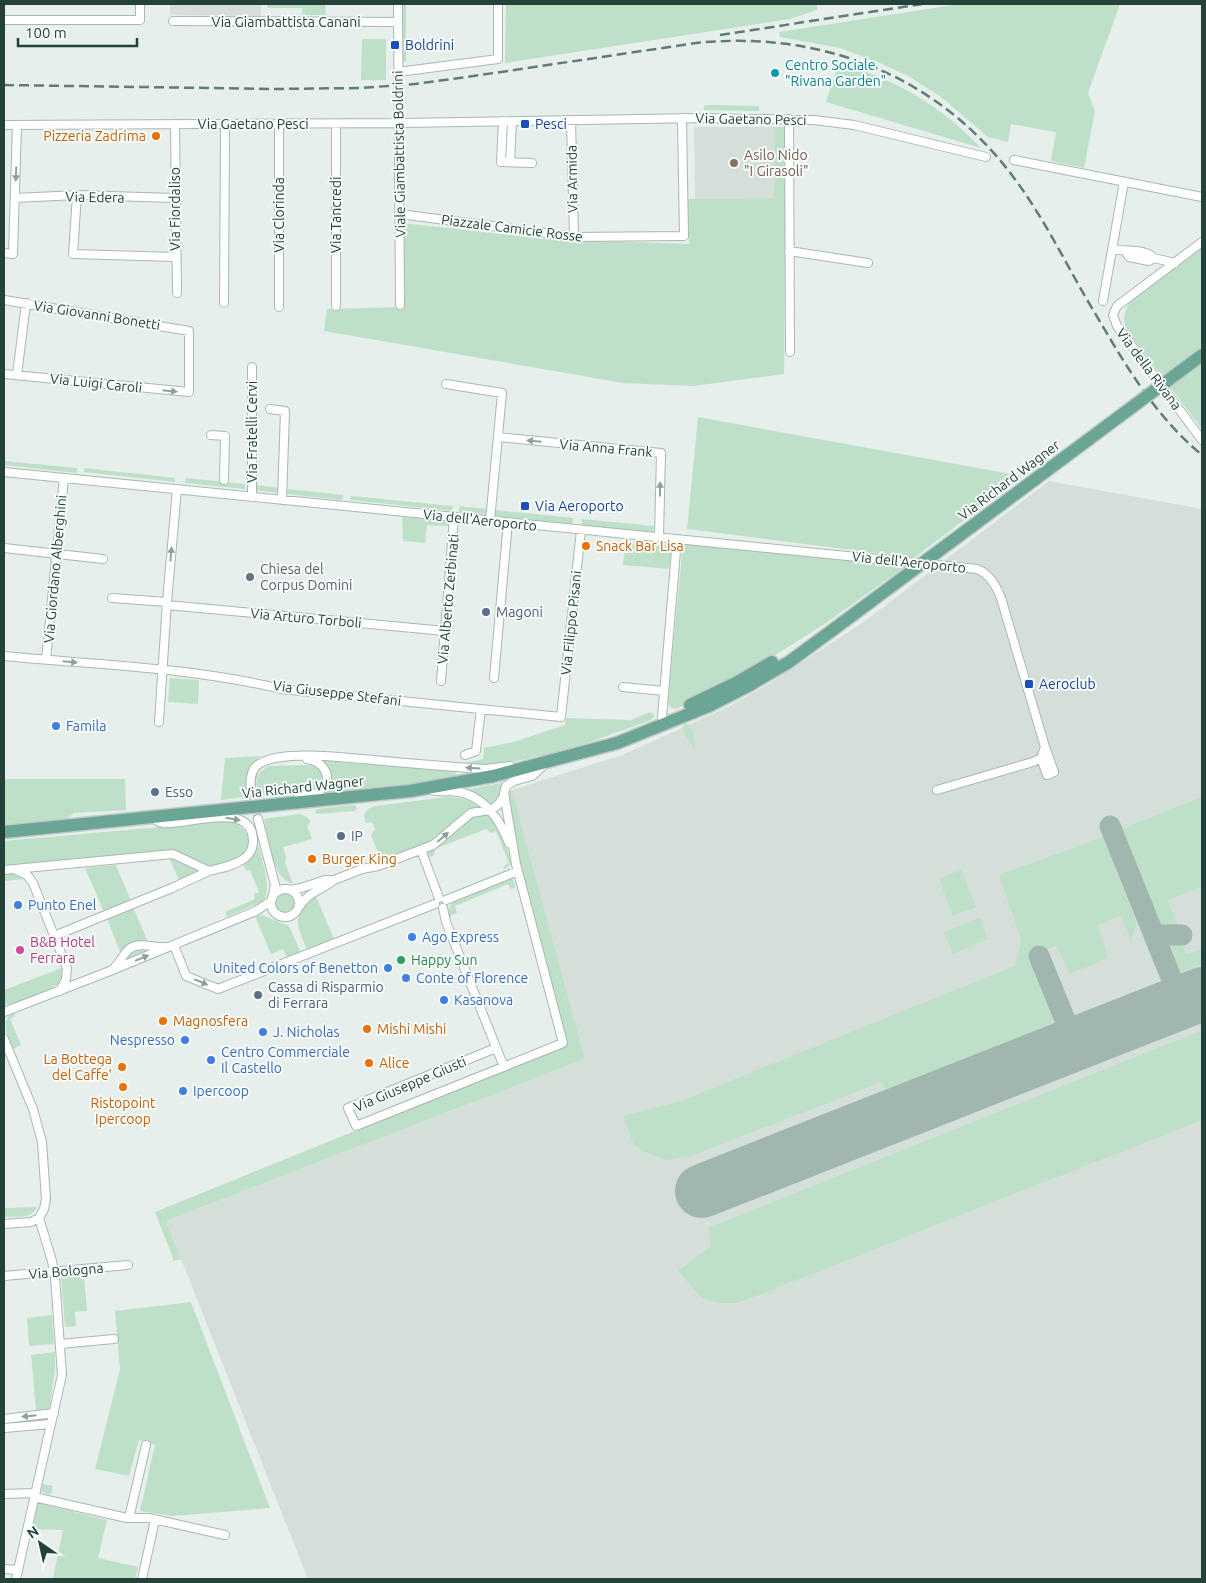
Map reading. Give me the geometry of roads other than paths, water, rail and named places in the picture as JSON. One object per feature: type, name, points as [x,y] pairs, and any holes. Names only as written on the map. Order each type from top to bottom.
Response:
[{"type":"main road","name":"Via Richard Wagner","points":[[4,832],[425,788],[494,776],[633,737],[732,695],[789,662],[1202,355]]},
{"type":"main road","name":"Via Richard Wagner","points":[[601,746],[721,690],[834,629]]},
{"type":"street","points":[[4,20],[140,20],[140,4]]},
{"type":"street","name":"Viale Giambattista Boldrini","points":[[398,4],[400,305]]},
{"type":"street","points":[[398,72],[498,59],[498,5]]},
{"type":"street","name":"Via Giambattista Canani","points":[[174,21],[398,22]]},
{"type":"street","name":"Via Gaetano Pesci","points":[[4,125],[336,124],[682,118],[820,120],[854,125],[986,157]]},
{"type":"street","name":"Piazzale Camicie Rosse","points":[[400,214],[574,237],[684,236],[682,118]]},
{"type":"street","points":[[789,119],[790,352]]},
{"type":"street","name":"Via Armida","points":[[571,120],[574,237]]},
{"type":"street","points":[[503,121],[501,162],[532,163]]},
{"type":"street","points":[[510,162],[512,121]]},
{"type":"street","name":"Via Fiordaliso","points":[[175,124],[175,257],[177,293]]},
{"type":"street","points":[[224,303],[225,124]]},
{"type":"street","name":"Via Clorinda","points":[[279,124],[279,307]]},
{"type":"street","name":"Via Tancredi","points":[[336,124],[336,306]]},
{"type":"street","points":[[4,253],[13,254],[17,125]]},
{"type":"street","points":[[1014,160],[1202,197]]},
{"type":"street","points":[[1103,301],[1124,182]]},
{"type":"street","points":[[77,196],[73,254],[175,257]]},
{"type":"street","name":"Via Edera","points":[[15,198],[77,196],[175,198]]},
{"type":"street","name":"Via della Rivana","points":[[1202,242],[1117,306],[1113,318],[1202,440]]},
{"type":"street","points":[[789,250],[868,263]]},
{"type":"street","points":[[1112,250],[1126,252],[1131,250],[1150,254],[1154,258],[1175,263]]},
{"type":"street","name":"Via Giovanni Bonetti","points":[[4,300],[189,331],[189,392]]},
{"type":"street","points":[[17,375],[26,304]]},
{"type":"street","name":"Via Fratelli Cervi","points":[[252,367],[252,497]]},
{"type":"street","name":"Via Luigi Caroli","points":[[4,374],[189,392]]},
{"type":"street","points":[[446,384],[502,393],[490,521]]},
{"type":"street","points":[[270,409],[285,411],[282,500]]},
{"type":"street","points":[[211,435],[225,436],[224,480]]},
{"type":"street","name":"Via Anna Frank","points":[[498,437],[661,453],[659,538]]},
{"type":"street","name":"Via dell'Aeroporto","points":[[4,472],[962,567],[983,572],[993,582],[1001,598],[1045,748],[1054,772],[1047,775],[1041,758]]},
{"type":"street","name":"Via Giordano Alberghini","points":[[46,660],[64,478]]},
{"type":"street","points":[[160,722],[167,604],[177,489]]},
{"type":"street","name":"Via Alberto Zerbinati","points":[[441,681],[454,517]]},
{"type":"street","points":[[494,678],[508,522]]},
{"type":"street","name":"Via Filippo Pisani","points":[[561,717],[581,530]]},
{"type":"street","points":[[662,717],[677,539]]},
{"type":"street","points":[[4,548],[103,559]]},
{"type":"street","name":"Via Arturo Torboli","points":[[112,598],[445,631]]},
{"type":"street","name":"Via Giuseppe Stefani","points":[[4,656],[164,670],[242,680],[281,689],[561,717]]},
{"type":"street","points":[[623,687],[664,691]]},
{"type":"street","points":[[465,755],[476,751],[481,709]]},
{"type":"street","points":[[936,790],[1033,762],[1041,758],[1045,748]]},
{"type":"street","points":[[251,791],[251,774],[254,768],[277,758],[316,756],[494,769],[533,760],[551,761]]},
{"type":"street","points":[[264,806],[276,799],[317,793],[327,784],[327,776],[321,764],[296,757]]},
{"type":"street","points":[[256,911],[276,914],[281,917],[291,916],[297,912],[299,906],[309,894],[334,880],[434,845],[471,813],[490,810],[501,803],[506,786],[510,783],[532,776],[551,761]]},
{"type":"street","name":"Via Giuseppe Giusti","points":[[425,788],[438,792],[458,792],[479,800],[501,823],[517,868],[563,1043],[356,1126],[348,1108],[496,1048]]},
{"type":"street","name":"Via Giuseppe Giusti","points":[[504,793],[517,868]]},
{"type":"street","points":[[54,936],[209,871],[231,866],[249,853],[252,848],[252,832],[245,823],[231,817],[162,824],[151,817]]},
{"type":"street","points":[[258,819],[275,885],[271,908],[276,914]]},
{"type":"street","points":[[421,850],[441,902],[446,922],[504,1067]]},
{"type":"street","points":[[4,870],[173,854],[209,871]]},
{"type":"street","points":[[174,945],[186,976],[218,989],[441,902],[517,868]]},
{"type":"street","points":[[14,869],[27,875],[33,883],[67,968],[66,979],[60,990]]},
{"type":"street","points":[[271,872],[277,882],[297,895],[299,906]]},
{"type":"street","points":[[4,1012],[256,911],[279,890],[301,888],[325,880],[334,880]]},
{"type":"street","points":[[110,971],[134,946],[141,945],[158,948],[174,945]]},
{"type":"street","points":[[4,1039],[33,1110],[42,1142],[46,1202],[43,1213],[39,1218],[31,1222],[4,1224]]},
{"type":"street","points":[[16,1579],[62,1375],[55,1272],[39,1218]]},
{"type":"street","name":"Via Bologna","points":[[4,1276],[128,1265]]},
{"type":"street","points":[[60,1344],[114,1339]]},
{"type":"street","points":[[4,1419],[54,1413]]},
{"type":"street","points":[[4,1428],[51,1424]]},
{"type":"street","points":[[129,1518],[146,1445]]},
{"type":"street","points":[[4,1494],[35,1495],[129,1518],[144,1518],[225,1535]]},
{"type":"street","points":[[142,1579],[155,1520]]},
{"type":"street","points":[[4,1569],[18,1570]]},
{"type":"tunnel","points":[[251,791],[258,819]]},
{"type":"railway","points":[[720,35],[922,4]]},
{"type":"railway","points":[[4,85],[277,89],[360,88],[415,84],[696,43],[742,41],[788,44],[832,53],[873,67],[913,87],[950,112],[984,142],[1014,178],[1034,207],[1137,382],[1183,438],[1202,455]]},
{"type":"place","name":"Boldrini","points":[[395,45]]},
{"type":"place","name":"Centro Sociale \"Rivana Garden\"","points":[[775,73]]},
{"type":"place","name":"Pesci","points":[[525,124]]},
{"type":"place","name":"Pizzeria Zadrima","points":[[156,136]]},
{"type":"place","name":"Asilo Nido \"I Girasoli\"","points":[[734,163]]},
{"type":"place","name":"Via Aeroporto","points":[[525,506]]},
{"type":"place","name":"Snack Bar Lisa","points":[[586,546]]},
{"type":"place","name":"Chiesa del Corpus Domini","points":[[250,577]]},
{"type":"place","name":"Magoni","points":[[486,612]]},
{"type":"place","name":"Aeroclub","points":[[1029,684]]},
{"type":"place","name":"Famila","points":[[56,726]]},
{"type":"place","name":"Esso","points":[[155,792]]},
{"type":"place","name":"IP","points":[[341,836]]},
{"type":"place","name":"Burger King","points":[[312,859]]},
{"type":"place","name":"Punto Enel","points":[[18,905]]},
{"type":"place","name":"Ago Express","points":[[412,937]]},
{"type":"place","name":"B&B Hotel Ferrara","points":[[20,950]]},
{"type":"place","name":"Happy Sun","points":[[401,960]]},
{"type":"place","name":"United Colors of Benetton","points":[[388,968]]},
{"type":"place","name":"Conte of Florence","points":[[406,978]]},
{"type":"place","name":"Cassa di Risparmio di Ferrara","points":[[258,995]]},
{"type":"place","name":"Kasanova","points":[[444,1000]]},
{"type":"place","name":"Magnosfera","points":[[163,1021]]},
{"type":"place","name":"Mishi Mishi","points":[[367,1029]]},
{"type":"place","name":"J. Nicholas","points":[[263,1032]]},
{"type":"place","name":"Nespresso","points":[[185,1040]]},
{"type":"place","name":"Centro Commerciale Il Castello","points":[[211,1060]]},
{"type":"place","name":"Alice","points":[[369,1063]]},
{"type":"place","name":"La Bottega del Caffe'","points":[[122,1067]]},
{"type":"place","name":"Ristopoint Ipercoop","points":[[123,1087]]},
{"type":"place","name":"Ipercoop","points":[[183,1091]]}]
